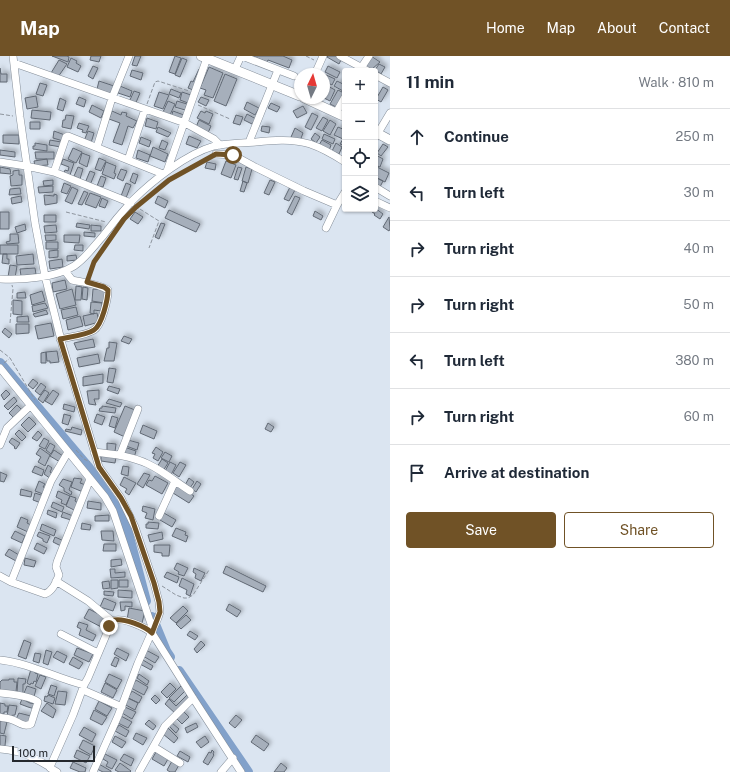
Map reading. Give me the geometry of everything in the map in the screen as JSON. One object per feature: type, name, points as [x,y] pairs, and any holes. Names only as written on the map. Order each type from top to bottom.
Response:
[{"type":"main road","points":[[204,57],[294,93]]},
{"type":"main road","points":[[317,104],[342,116]]},
{"type":"main road","points":[[378,135],[390,140]]},
{"type":"street","points":[[97,147],[112,98],[129,56]]},
{"type":"street","points":[[235,69],[241,56],[294,76]]},
{"type":"street","points":[[340,56],[358,68]]},
{"type":"street","points":[[361,68],[369,56]]},
{"type":"street","points":[[165,173],[185,123],[195,93],[204,57]]},
{"type":"street","points":[[92,772],[122,707],[138,663],[160,612],[159,602],[131,516],[121,498],[99,467],[60,339],[46,279],[26,166],[14,60],[112,98],[185,123],[214,139],[220,145]]},
{"type":"street","points":[[249,142],[278,70]]},
{"type":"street","points":[[378,76],[390,82]]},
{"type":"street","points":[[336,113],[342,102]]},
{"type":"street","points":[[128,160],[145,109]]},
{"type":"street","points":[[378,131],[390,113]]},
{"type":"street","points":[[54,172],[66,136],[165,173]]},
{"type":"street","points":[[0,280],[33,278],[46,279],[66,273],[83,258],[144,189],[165,173],[196,153],[220,145],[290,140],[322,149],[342,160]]},
{"type":"street","points":[[216,154],[233,155],[269,174],[337,205]]},
{"type":"street","points":[[0,162],[54,172],[131,203]]},
{"type":"street","points":[[378,189],[390,196]]},
{"type":"street","points":[[326,228],[342,197]]},
{"type":"street","points":[[378,202],[390,208]]},
{"type":"street","points":[[60,339],[93,330],[98,325],[104,311],[108,290],[104,287],[87,282],[72,280],[66,273]]},
{"type":"street","points":[[0,367],[30,406],[71,450],[113,511],[153,629],[193,698],[241,772]]},
{"type":"street","points":[[0,445],[7,428],[30,406]]},
{"type":"street","points":[[120,455],[138,409]]},
{"type":"street","points":[[11,582],[51,481],[71,450]]},
{"type":"street","points":[[94,452],[120,455],[150,464],[190,491]]},
{"type":"street","points":[[0,576],[11,582],[45,594],[50,591],[59,575],[56,567],[57,562],[90,479]]},
{"type":"street","points":[[159,516],[175,481]]},
{"type":"street","points":[[56,581],[88,601],[112,621]]},
{"type":"street","points":[[112,621],[119,619],[148,629],[153,629]]},
{"type":"street","points":[[50,767],[112,621]]},
{"type":"street","points":[[61,634],[98,653]]},
{"type":"street","points":[[0,660],[29,666],[83,687],[122,707]]},
{"type":"street","points":[[0,693],[26,697],[37,700],[38,702],[31,724],[27,726],[10,719],[0,717]]},
{"type":"street","points":[[139,772],[165,726],[193,698]]},
{"type":"street","points":[[154,747],[180,763]]},
{"type":"street","points":[[0,749],[24,753],[57,772]]},
{"type":"street","points":[[221,772],[233,758]]},
{"type":"path","points":[[306,56],[321,59]]},
{"type":"path","points":[[145,109],[155,82],[158,81],[195,93]]},
{"type":"path","points":[[192,102],[230,119]]},
{"type":"path","points":[[0,114],[20,117]]},
{"type":"path","points":[[149,248],[159,221],[136,207],[169,180],[216,154]]},
{"type":"path","points":[[66,212],[112,224]]},
{"type":"path","points":[[87,282],[94,262],[120,225]]},
{"type":"path","points":[[10,323],[13,289],[11,283]]},
{"type":"path","points":[[0,350],[10,358],[38,406]]},
{"type":"path","points":[[0,367],[10,358]]},
{"type":"path","points":[[71,450],[99,467]]},
{"type":"path","points":[[154,583],[166,587],[180,596],[188,598],[193,596],[209,570]]},
{"type":"building","points":[[52,56],[67,56],[69,57],[68,62]]},
{"type":"building","points":[[91,56],[101,56],[99,62],[90,60]]},
{"type":"building","points":[[135,56],[141,56],[137,66],[132,65]]},
{"type":"building","points":[[175,56],[181,58],[175,74],[169,72]]},
{"type":"building","points":[[252,56],[283,56],[292,60],[289,68]]},
{"type":"building","points":[[338,56],[342,58],[339,64],[327,57]]},
{"type":"building","points":[[371,56],[380,62],[373,68],[366,67]]},
{"type":"building","points":[[71,58],[77,61],[76,63],[81,66],[78,72],[67,67]]},
{"type":"building","points":[[182,58],[187,60],[180,77],[175,75]]},
{"type":"building","points":[[59,60],[67,64],[58,77],[51,73]]},
{"type":"building","points":[[379,64],[385,67],[381,74],[378,72],[378,68],[376,68]]},
{"type":"building","points":[[93,66],[98,68],[93,79],[88,76]]},
{"type":"building","points":[[328,66],[340,72],[337,78],[330,74],[330,68],[327,68]]},
{"type":"building","points":[[209,67],[223,73],[213,98],[204,95],[206,90],[200,88]]},
{"type":"building","points":[[0,68],[1,74],[7,74],[7,82],[0,82]]},
{"type":"building","points":[[199,69],[201,70],[193,90],[188,88],[191,81],[193,82]]},
{"type":"building","points":[[132,70],[143,73],[141,80],[130,76]]},
{"type":"building","points":[[225,74],[237,79],[226,106],[214,101]]},
{"type":"building","points":[[330,77],[335,79],[332,85],[330,84]]},
{"type":"building","points":[[99,81],[114,86],[112,94],[97,89]]},
{"type":"building","points":[[337,81],[342,84],[342,90],[334,86]]},
{"type":"building","points":[[40,83],[47,85],[43,96],[36,94]]},
{"type":"building","points":[[120,86],[132,91],[130,97],[118,93]]},
{"type":"building","points":[[330,87],[335,90],[330,101]]},
{"type":"building","points":[[383,87],[388,90],[381,102],[378,100],[378,96]]},
{"type":"building","points":[[171,89],[181,93],[179,98],[169,94]]},
{"type":"building","points":[[338,90],[342,92],[342,96],[336,107],[330,104]]},
{"type":"building","points":[[134,91],[140,93],[135,105],[129,102]]},
{"type":"building","points":[[159,92],[169,95],[163,109],[154,106]]},
{"type":"building","points":[[182,92],[191,95],[188,103],[180,100]]},
{"type":"building","points":[[36,96],[38,107],[27,109],[25,98]]},
{"type":"building","points":[[79,97],[86,100],[84,107],[76,104]]},
{"type":"building","points":[[201,97],[209,100],[206,106],[198,102]]},
{"type":"building","points":[[60,98],[66,101],[63,111],[57,109]]},
{"type":"building","points":[[168,101],[175,104],[170,115],[163,112]]},
{"type":"building","points":[[177,101],[187,104],[185,110],[175,107]]},
{"type":"building","points":[[247,102],[259,108],[255,115],[244,109]]},
{"type":"building","points":[[271,103],[280,107],[277,112],[268,108]]},
{"type":"building","points":[[92,105],[104,111],[101,118],[89,112]]},
{"type":"building","points":[[303,106],[307,113],[297,118],[293,111]]},
{"type":"building","points":[[32,110],[51,112],[50,120],[31,118]]},
{"type":"building","points":[[112,111],[121,115],[122,112],[127,113],[126,116],[137,121],[133,128],[128,126],[122,145],[113,142],[120,123],[109,119]]},
{"type":"building","points":[[173,111],[184,115],[182,121],[171,117]]},
{"type":"building","points":[[201,111],[205,113],[206,111],[213,114],[209,124],[197,118]]},
{"type":"building","points":[[312,113],[318,116],[311,130],[305,127]]},
{"type":"building","points":[[247,114],[256,119],[252,124],[244,120]]},
{"type":"building","points":[[66,115],[74,116],[71,129],[62,127],[63,120],[65,120]]},
{"type":"building","points":[[236,115],[243,117],[240,125],[233,123]]},
{"type":"building","points":[[323,117],[328,120],[322,131],[316,128]]},
{"type":"building","points":[[147,118],[158,122],[156,129],[145,126]]},
{"type":"building","points":[[199,120],[211,126],[208,133],[196,127]]},
{"type":"building","points":[[330,120],[336,124],[330,135],[323,131]]},
{"type":"building","points":[[30,122],[40,122],[40,129],[30,129]]},
{"type":"building","points":[[79,123],[89,126],[86,133],[77,128]]},
{"type":"building","points":[[262,126],[270,127],[269,133],[261,131]]},
{"type":"building","points":[[158,127],[171,133],[168,137],[156,132]]},
{"type":"building","points":[[338,127],[342,129],[342,139],[334,135]]},
{"type":"building","points":[[295,128],[303,133],[300,141],[291,137]]},
{"type":"building","points":[[54,131],[65,135],[63,141],[53,138]]},
{"type":"building","points":[[88,131],[94,133],[91,143],[84,141]]},
{"type":"building","points":[[315,133],[320,137],[316,143],[311,139]]},
{"type":"building","points":[[324,134],[335,139],[333,144],[322,139]]},
{"type":"building","points":[[3,135],[19,135],[19,144],[3,143]]},
{"type":"building","points":[[189,136],[201,141],[197,148],[186,144]]},
{"type":"building","points":[[141,137],[151,141],[149,147],[139,143]]},
{"type":"building","points":[[50,140],[61,142],[61,147],[49,145]]},
{"type":"building","points":[[162,140],[168,143],[165,150],[159,148]]},
{"type":"building","points":[[322,140],[331,145],[329,151],[319,145]]},
{"type":"building","points":[[35,143],[47,145],[47,151],[33,149]]},
{"type":"building","points":[[336,143],[342,147],[339,154],[332,151]]},
{"type":"building","points":[[383,144],[388,147],[381,156],[378,154]]},
{"type":"building","points":[[153,147],[168,154],[165,162],[150,156]]},
{"type":"building","points":[[73,148],[82,152],[76,163],[68,159]]},
{"type":"building","points":[[0,150],[15,152],[15,157],[0,155]]},
{"type":"building","points":[[138,150],[150,155],[148,162],[136,158]]},
{"type":"building","points":[[35,152],[54,152],[54,159],[36,159]]},
{"type":"building","points":[[82,153],[90,156],[87,167],[79,163]]},
{"type":"building","points":[[378,156],[383,159],[380,167],[378,166]]},
{"type":"building","points":[[99,158],[106,161],[101,171],[95,169]]},
{"type":"building","points":[[47,159],[48,165],[35,166],[34,161]]},
{"type":"building","points":[[63,159],[74,163],[70,175],[64,173],[65,170],[68,171],[69,167],[61,164]]},
{"type":"building","points":[[226,161],[236,165],[231,178],[221,174]]},
{"type":"building","points":[[106,162],[116,166],[114,173],[116,174],[114,179],[102,174]]},
{"type":"building","points":[[207,162],[216,164],[215,170],[205,168]]},
{"type":"building","points":[[0,167],[10,169],[11,174],[0,173]]},
{"type":"building","points":[[78,167],[83,169],[80,179],[74,176]]},
{"type":"building","points":[[238,167],[242,168],[238,180],[234,179]]},
{"type":"building","points":[[246,167],[252,169],[248,183],[242,181]]},
{"type":"building","points":[[378,168],[389,173],[385,182],[378,178]]},
{"type":"building","points":[[121,169],[127,171],[123,181],[117,178]]},
{"type":"building","points":[[19,170],[19,175],[22,175],[22,185],[11,186],[10,176],[13,175],[13,171]]},
{"type":"building","points":[[90,171],[95,173],[90,185],[85,183]]},
{"type":"building","points":[[133,173],[138,175],[135,184],[130,181]]},
{"type":"building","points":[[101,176],[106,178],[103,187],[97,186]]},
{"type":"building","points":[[378,178],[383,181],[380,187],[378,186]]},
{"type":"building","points":[[53,180],[53,185],[44,186],[43,181]]},
{"type":"building","points":[[270,180],[275,182],[269,195],[264,193]]},
{"type":"building","points":[[243,181],[247,183],[244,192],[240,191]]},
{"type":"building","points":[[64,183],[71,186],[67,194],[61,192]]},
{"type":"building","points":[[126,183],[131,185],[126,198],[121,196]]},
{"type":"building","points":[[53,186],[53,192],[39,193],[38,187]]},
{"type":"building","points":[[72,187],[78,190],[72,204],[65,201]]},
{"type":"building","points":[[290,187],[295,190],[289,201],[284,199]]},
{"type":"building","points":[[20,188],[21,194],[9,195],[10,189]]},
{"type":"building","points":[[84,191],[88,193],[82,205],[78,204]]},
{"type":"building","points":[[90,193],[101,197],[96,208],[85,204]]},
{"type":"building","points":[[54,194],[57,195],[57,203],[45,205],[44,195],[54,196]]},
{"type":"building","points":[[21,196],[22,202],[12,204],[11,198]]},
{"type":"building","points":[[158,196],[168,201],[165,208],[155,203]]},
{"type":"building","points":[[295,196],[300,198],[292,215],[287,212]]},
{"type":"building","points":[[102,198],[108,201],[105,208],[99,206]]},
{"type":"building","points":[[169,210],[200,224],[196,232],[165,218]]},
{"type":"building","points":[[378,210],[383,214],[380,219],[374,215],[375,214],[372,212],[378,212]]},
{"type":"building","points":[[315,211],[323,216],[321,220],[313,216]]},
{"type":"building","points":[[0,212],[9,212],[9,229],[0,229]]},
{"type":"building","points":[[135,212],[143,217],[138,224],[130,219]]},
{"type":"building","points":[[44,215],[56,215],[56,222],[44,222]]},
{"type":"building","points":[[389,217],[390,229],[389,231],[383,227]]},
{"type":"building","points":[[77,223],[90,225],[89,229],[76,227]]},
{"type":"building","points":[[161,223],[165,224],[159,239],[155,237]]},
{"type":"building","points":[[25,224],[26,230],[17,233],[15,227]]},
{"type":"building","points":[[56,225],[57,232],[45,233],[44,226]]},
{"type":"building","points":[[91,225],[101,226],[101,231],[91,231]]},
{"type":"building","points":[[84,232],[95,233],[95,237],[84,236]]},
{"type":"building","points":[[10,234],[18,234],[19,243],[7,244],[6,242],[10,241]]},
{"type":"building","points":[[45,235],[56,235],[56,240],[46,241]]},
{"type":"building","points":[[64,235],[80,235],[79,243],[64,242]]},
{"type":"building","points":[[46,242],[58,242],[58,249],[46,249]]},
{"type":"building","points":[[0,245],[18,245],[18,254],[0,254]]},
{"type":"building","points":[[75,245],[83,245],[83,251],[74,250]]},
{"type":"building","points":[[58,250],[58,257],[49,258],[49,251]]},
{"type":"building","points":[[3,254],[7,254],[9,264],[2,263]]},
{"type":"building","points":[[33,254],[34,264],[17,265],[16,256]]},
{"type":"building","points":[[76,255],[77,260],[67,261],[67,256]]},
{"type":"building","points":[[62,259],[63,267],[50,269],[49,261]]},
{"type":"building","points":[[10,265],[17,266],[15,278],[8,277]]},
{"type":"building","points":[[35,268],[36,274],[21,276],[20,269]]},
{"type":"building","points":[[65,280],[67,289],[53,292],[52,283]]},
{"type":"building","points":[[76,286],[82,287],[81,300],[75,300]]},
{"type":"building","points":[[83,287],[88,288],[87,300],[82,299]]},
{"type":"building","points":[[72,289],[76,305],[60,309],[56,294]]},
{"type":"building","points":[[93,289],[106,290],[104,303],[92,301]]},
{"type":"building","points":[[42,291],[45,301],[32,305],[30,295]]},
{"type":"building","points":[[25,292],[26,298],[17,298],[17,293]]},
{"type":"building","points":[[13,300],[22,301],[22,315],[13,314]]},
{"type":"building","points":[[91,302],[102,303],[101,311],[94,310],[94,314],[90,313]]},
{"type":"building","points":[[45,303],[48,308],[33,312],[32,306]]},
{"type":"building","points":[[76,307],[78,315],[63,319],[61,310]]},
{"type":"building","points":[[46,310],[48,314],[35,317],[33,314]]},
{"type":"building","points":[[97,313],[99,322],[85,326],[83,316]]},
{"type":"building","points":[[28,316],[29,322],[17,322],[17,317]]},
{"type":"building","points":[[80,316],[83,326],[68,330],[66,320]]},
{"type":"building","points":[[51,323],[54,336],[38,339],[35,326]]},
{"type":"building","points":[[16,324],[29,324],[29,333],[16,334]]},
{"type":"building","points":[[5,328],[12,334],[9,338],[2,332]]},
{"type":"building","points":[[124,336],[132,339],[129,344],[121,341]]},
{"type":"building","points":[[93,339],[95,347],[77,350],[74,343]]},
{"type":"building","points":[[109,342],[117,343],[114,361],[104,361],[107,348],[109,348]]},
{"type":"building","points":[[57,351],[59,362],[50,363],[50,361],[47,361],[46,352]]},
{"type":"building","points":[[46,352],[46,363],[41,363],[41,353]]},
{"type":"building","points":[[98,354],[100,363],[79,367],[77,358]]},
{"type":"building","points":[[109,368],[116,369],[113,383],[107,382]]},
{"type":"building","points":[[103,374],[103,383],[83,386],[83,377]]},
{"type":"building","points":[[33,379],[38,383],[33,389],[28,385]]},
{"type":"building","points":[[41,383],[46,387],[40,395],[35,391]]},
{"type":"building","points":[[109,386],[120,389],[118,394],[107,390]]},
{"type":"building","points":[[6,390],[10,394],[4,400],[1,395]]},
{"type":"building","points":[[45,390],[49,393],[43,403],[38,399]]},
{"type":"building","points":[[53,390],[59,394],[52,405],[45,401]]},
{"type":"building","points":[[99,390],[99,399],[94,399],[96,405],[89,404],[87,391]]},
{"type":"building","points":[[14,397],[17,401],[8,410],[4,406]]},
{"type":"building","points":[[109,399],[122,403],[120,407],[106,403]]},
{"type":"building","points":[[64,404],[75,407],[74,412],[63,409]]},
{"type":"building","points":[[17,405],[23,411],[15,419],[9,413]]},
{"type":"building","points":[[102,406],[116,408],[115,413],[99,411]]},
{"type":"building","points":[[125,406],[135,410],[125,437],[114,432]]},
{"type":"building","points":[[64,414],[71,416],[68,425],[62,423]]},
{"type":"building","points":[[97,414],[105,417],[102,425],[94,422]]},
{"type":"building","points":[[112,416],[118,418],[115,428],[109,426]]},
{"type":"building","points":[[29,417],[36,424],[28,432],[21,425]]},
{"type":"building","points":[[268,423],[274,427],[271,432],[265,429]]},
{"type":"building","points":[[143,425],[157,431],[154,439],[140,433]]},
{"type":"building","points":[[72,427],[82,430],[81,435],[65,431],[66,429],[71,430]]},
{"type":"building","points":[[19,430],[26,437],[22,441],[15,434]]},
{"type":"building","points":[[38,431],[42,435],[37,441],[32,438]]},
{"type":"building","points":[[12,438],[20,443],[16,449],[9,442]]},
{"type":"building","points":[[44,438],[49,441],[45,449],[39,446]]},
{"type":"building","points":[[128,440],[139,443],[137,450],[126,446]]},
{"type":"building","points":[[50,443],[55,446],[51,454],[46,450]]},
{"type":"building","points":[[107,443],[116,444],[115,452],[107,451]]},
{"type":"building","points":[[124,447],[136,451],[134,458],[122,454]]},
{"type":"building","points":[[156,447],[163,452],[158,461],[153,458],[155,454],[152,453]]},
{"type":"building","points":[[40,448],[50,455],[45,466],[38,462],[41,457],[36,454]]},
{"type":"building","points":[[54,450],[63,456],[60,462],[50,456]]},
{"type":"building","points":[[165,452],[172,456],[169,462],[161,458]]},
{"type":"building","points":[[101,455],[116,457],[115,463],[101,461]]},
{"type":"building","points":[[162,459],[168,463],[163,471],[157,467]]},
{"type":"building","points":[[170,462],[176,465],[171,475],[165,471]]},
{"type":"building","points":[[180,462],[186,465],[179,477],[173,473]]},
{"type":"building","points":[[48,465],[52,468],[50,472],[53,474],[51,479],[44,474]]},
{"type":"building","points":[[35,466],[44,470],[42,476],[32,472]]},
{"type":"building","points":[[123,466],[129,467],[128,476],[121,474]]},
{"type":"building","points":[[0,472],[7,475],[4,482],[0,481]]},
{"type":"building","points":[[144,473],[150,475],[143,488],[137,484]]},
{"type":"building","points":[[155,476],[168,483],[162,494],[146,485],[149,480],[152,481]]},
{"type":"building","points":[[124,477],[136,483],[129,495],[125,492],[127,489],[120,485]]},
{"type":"building","points":[[74,478],[82,479],[80,483],[86,485],[83,492],[71,487]]},
{"type":"building","points":[[189,478],[194,482],[190,488],[185,485]]},
{"type":"building","points":[[63,479],[72,482],[69,490],[72,492],[71,495],[64,491],[64,488],[59,485]]},
{"type":"building","points":[[39,481],[45,484],[43,487],[46,488],[43,494],[35,491]]},
{"type":"building","points":[[197,481],[201,484],[196,492],[192,489]]},
{"type":"building","points":[[177,485],[194,496],[189,503],[173,493]]},
{"type":"building","points":[[21,489],[32,492],[31,497],[20,495]]},
{"type":"building","points":[[58,491],[70,496],[66,505],[61,503],[62,500],[56,497]]},
{"type":"building","points":[[35,493],[44,496],[41,503],[33,500]]},
{"type":"building","points":[[70,496],[76,498],[75,501],[80,504],[76,511],[66,506]]},
{"type":"building","points":[[88,501],[101,503],[101,510],[87,508]]},
{"type":"building","points":[[53,502],[64,507],[62,512],[51,507]]},
{"type":"building","points":[[143,506],[155,509],[153,520],[145,518],[147,513],[142,511]]},
{"type":"building","points":[[48,510],[57,513],[56,518],[47,514]]},
{"type":"building","points":[[63,512],[73,516],[71,520],[61,517]]},
{"type":"building","points":[[164,513],[176,520],[172,527],[160,520]]},
{"type":"building","points":[[109,515],[109,521],[95,521],[95,516]]},
{"type":"building","points":[[21,517],[28,520],[27,523],[31,525],[28,532],[17,527]]},
{"type":"building","points":[[148,522],[159,523],[158,529],[146,528],[146,524],[148,524]]},
{"type":"building","points":[[82,523],[91,525],[90,530],[81,529]]},
{"type":"building","points":[[42,524],[56,530],[54,536],[40,530]]},
{"type":"building","points":[[176,528],[186,532],[185,535],[188,536],[186,542],[172,536]]},
{"type":"building","points":[[15,531],[25,536],[22,543],[11,538]]},
{"type":"building","points":[[101,531],[113,531],[114,541],[102,540]]},
{"type":"building","points":[[39,532],[50,536],[47,543],[37,536]]},
{"type":"building","points":[[162,532],[163,539],[150,542],[148,535]]},
{"type":"building","points":[[55,537],[64,541],[61,546],[53,542]]},
{"type":"building","points":[[37,543],[47,548],[44,554],[34,549]]},
{"type":"building","points":[[104,544],[116,544],[116,551],[103,551]]},
{"type":"building","points":[[154,545],[170,545],[169,556],[162,556],[162,553],[154,552]]},
{"type":"building","points":[[9,549],[19,555],[16,561],[5,555]]},
{"type":"building","points":[[25,558],[36,561],[34,567],[24,565]]},
{"type":"building","points":[[121,559],[122,565],[111,567],[111,560]]},
{"type":"building","points":[[177,563],[188,568],[184,576],[178,574],[179,572],[174,569]]},
{"type":"building","points":[[226,566],[266,586],[263,592],[223,573]]},
{"type":"building","points":[[194,568],[205,573],[201,581],[195,578],[196,574],[193,572]]},
{"type":"building","points":[[110,569],[115,569],[115,573],[125,572],[125,577],[111,578]]},
{"type":"building","points":[[167,572],[179,577],[177,583],[164,577]]},
{"type":"building","points":[[182,578],[194,584],[190,596],[186,594],[187,590],[179,586]]},
{"type":"building","points":[[111,580],[118,580],[118,588],[111,589]]},
{"type":"building","points":[[119,580],[128,580],[128,587],[119,587]]},
{"type":"building","points":[[109,581],[110,588],[103,589],[102,582]]},
{"type":"building","points":[[118,590],[132,591],[132,598],[118,597]]},
{"type":"building","points":[[104,591],[114,592],[113,596],[104,595]]},
{"type":"building","points":[[104,598],[116,603],[113,611],[100,607]]},
{"type":"building","points":[[120,602],[132,602],[132,607],[125,606],[125,610],[121,611]]},
{"type":"building","points":[[229,604],[241,611],[237,617],[226,610]]},
{"type":"building","points":[[183,606],[188,611],[176,623],[170,618]]},
{"type":"building","points":[[129,608],[145,611],[142,623],[127,620]]},
{"type":"building","points":[[89,609],[110,620],[105,629],[84,618]]},
{"type":"building","points":[[186,615],[191,620],[181,629],[176,624]]},
{"type":"building","points":[[79,622],[88,625],[86,630],[96,635],[93,641],[79,635],[81,629],[77,627]]},
{"type":"building","points":[[190,631],[198,636],[195,640],[187,635]]},
{"type":"building","points":[[24,640],[31,643],[26,659],[18,656]]},
{"type":"building","points":[[201,641],[205,645],[197,653],[194,649]]},
{"type":"building","points":[[77,648],[93,654],[89,662],[74,655]]},
{"type":"building","points":[[117,648],[129,654],[126,661],[114,654]]},
{"type":"building","points":[[46,650],[52,652],[48,665],[43,663]]},
{"type":"building","points":[[146,650],[159,657],[155,663],[143,656]]},
{"type":"building","points":[[57,651],[67,656],[64,663],[53,657]]},
{"type":"building","points":[[35,653],[41,654],[39,663],[33,661]]},
{"type":"building","points":[[73,657],[83,663],[79,669],[69,664]]},
{"type":"building","points":[[115,657],[119,659],[116,667],[111,665]]},
{"type":"building","points":[[143,660],[153,666],[151,670],[140,664]]},
{"type":"building","points":[[31,669],[35,670],[35,673],[38,674],[36,682],[34,681],[33,684],[31,683],[30,685],[27,683]]},
{"type":"building","points":[[109,674],[122,680],[117,689],[105,682]]},
{"type":"building","points":[[139,674],[149,681],[147,685],[137,678]]},
{"type":"building","points":[[40,675],[46,677],[41,689],[35,686]]},
{"type":"building","points":[[18,678],[26,679],[25,684],[23,684],[23,693],[17,693]]},
{"type":"building","points":[[14,679],[14,682],[17,682],[16,692],[0,691],[0,682],[2,680]]},
{"type":"building","points":[[136,680],[148,687],[144,695],[131,688]]},
{"type":"building","points":[[105,683],[117,690],[113,698],[101,692]]},
{"type":"building","points":[[170,683],[176,689],[167,698],[161,692]]},
{"type":"building","points":[[51,685],[57,687],[54,696],[48,694]]},
{"type":"building","points":[[27,686],[36,689],[34,697],[24,693]]},
{"type":"building","points":[[181,686],[186,690],[174,702],[169,698]]},
{"type":"building","points":[[58,691],[67,692],[65,705],[55,704]]},
{"type":"building","points":[[132,691],[142,697],[139,703],[128,698]]},
{"type":"building","points":[[48,695],[55,698],[53,704],[44,701],[45,696],[47,697]]},
{"type":"building","points":[[155,695],[160,700],[156,704],[151,699]]},
{"type":"building","points":[[187,695],[191,699],[176,714],[165,704],[169,699],[176,706]]},
{"type":"building","points":[[128,698],[138,703],[135,710],[124,704]]},
{"type":"building","points":[[22,699],[36,704],[35,709],[20,704]]},
{"type":"building","points":[[99,701],[112,708],[107,716],[95,709]]},
{"type":"building","points":[[0,703],[8,706],[7,712],[4,712],[4,714],[0,714]]},
{"type":"building","points":[[47,703],[56,710],[53,718],[41,711]]},
{"type":"building","points":[[9,705],[17,706],[15,715],[7,716]]},
{"type":"building","points":[[125,707],[136,712],[132,719],[122,713]]},
{"type":"building","points":[[94,710],[107,717],[102,725],[90,719]]},
{"type":"building","points":[[184,712],[189,717],[182,724],[176,718]]},
{"type":"building","points":[[19,713],[31,716],[30,724],[15,721]]},
{"type":"building","points":[[236,715],[242,720],[235,728],[229,723]]},
{"type":"building","points":[[121,716],[132,722],[128,728],[118,723]]},
{"type":"building","points":[[149,720],[156,726],[153,730],[145,724]]},
{"type":"building","points":[[0,721],[7,722],[4,734],[0,733]]},
{"type":"building","points":[[171,722],[179,729],[176,733],[168,725]]},
{"type":"building","points":[[196,723],[198,727],[187,733],[185,728]]},
{"type":"building","points":[[119,725],[129,731],[126,737],[115,731]]},
{"type":"building","points":[[84,727],[96,734],[92,742],[79,735]]},
{"type":"building","points":[[168,728],[178,738],[174,743],[163,734]]},
{"type":"building","points":[[136,733],[147,738],[143,745],[133,739]]},
{"type":"building","points":[[0,735],[6,736],[5,746],[0,746]]},
{"type":"building","points":[[256,735],[269,744],[264,751],[251,742]]},
{"type":"building","points":[[115,736],[126,742],[122,748],[112,742]]},
{"type":"building","points":[[205,736],[209,742],[201,748],[196,742]]},
{"type":"building","points":[[83,740],[95,746],[91,755],[79,748]]},
{"type":"building","points":[[77,750],[90,756],[86,763],[74,757]]},
{"type":"building","points":[[212,750],[214,755],[208,765],[203,762]]},
{"type":"building","points":[[180,751],[190,757],[188,762],[177,756]]},
{"type":"building","points":[[156,752],[168,759],[164,766],[152,759]]},
{"type":"building","points":[[105,754],[117,760],[112,769],[106,766],[108,762],[103,759]]},
{"type":"building","points":[[124,754],[134,759],[131,766],[120,760]]},
{"type":"building","points":[[172,761],[179,765],[175,772],[170,772],[167,770]]},
{"type":"building","points":[[73,762],[86,768],[85,772],[80,772],[70,768]]},
{"type":"building","points":[[120,763],[131,771],[119,772],[115,770]]},
{"type":"building","points":[[281,763],[287,768],[284,772],[274,772]]},
{"type":"building","points":[[99,764],[111,772],[103,772],[97,769]]},
{"type":"waterway","points":[[0,363],[89,468],[124,518],[146,601]]},
{"type":"waterway","points":[[152,617],[170,657]]},
{"type":"waterway","points":[[179,671],[248,772]]},
{"type":"route","points":[[109,626],[112,621],[119,619],[142,626],[152,633],[160,612],[159,602],[131,516],[121,498],[99,467],[60,339],[93,330],[98,325],[104,311],[108,290],[104,287],[87,282],[94,262],[124,219],[136,207],[169,180],[216,154],[233,155]]}]
